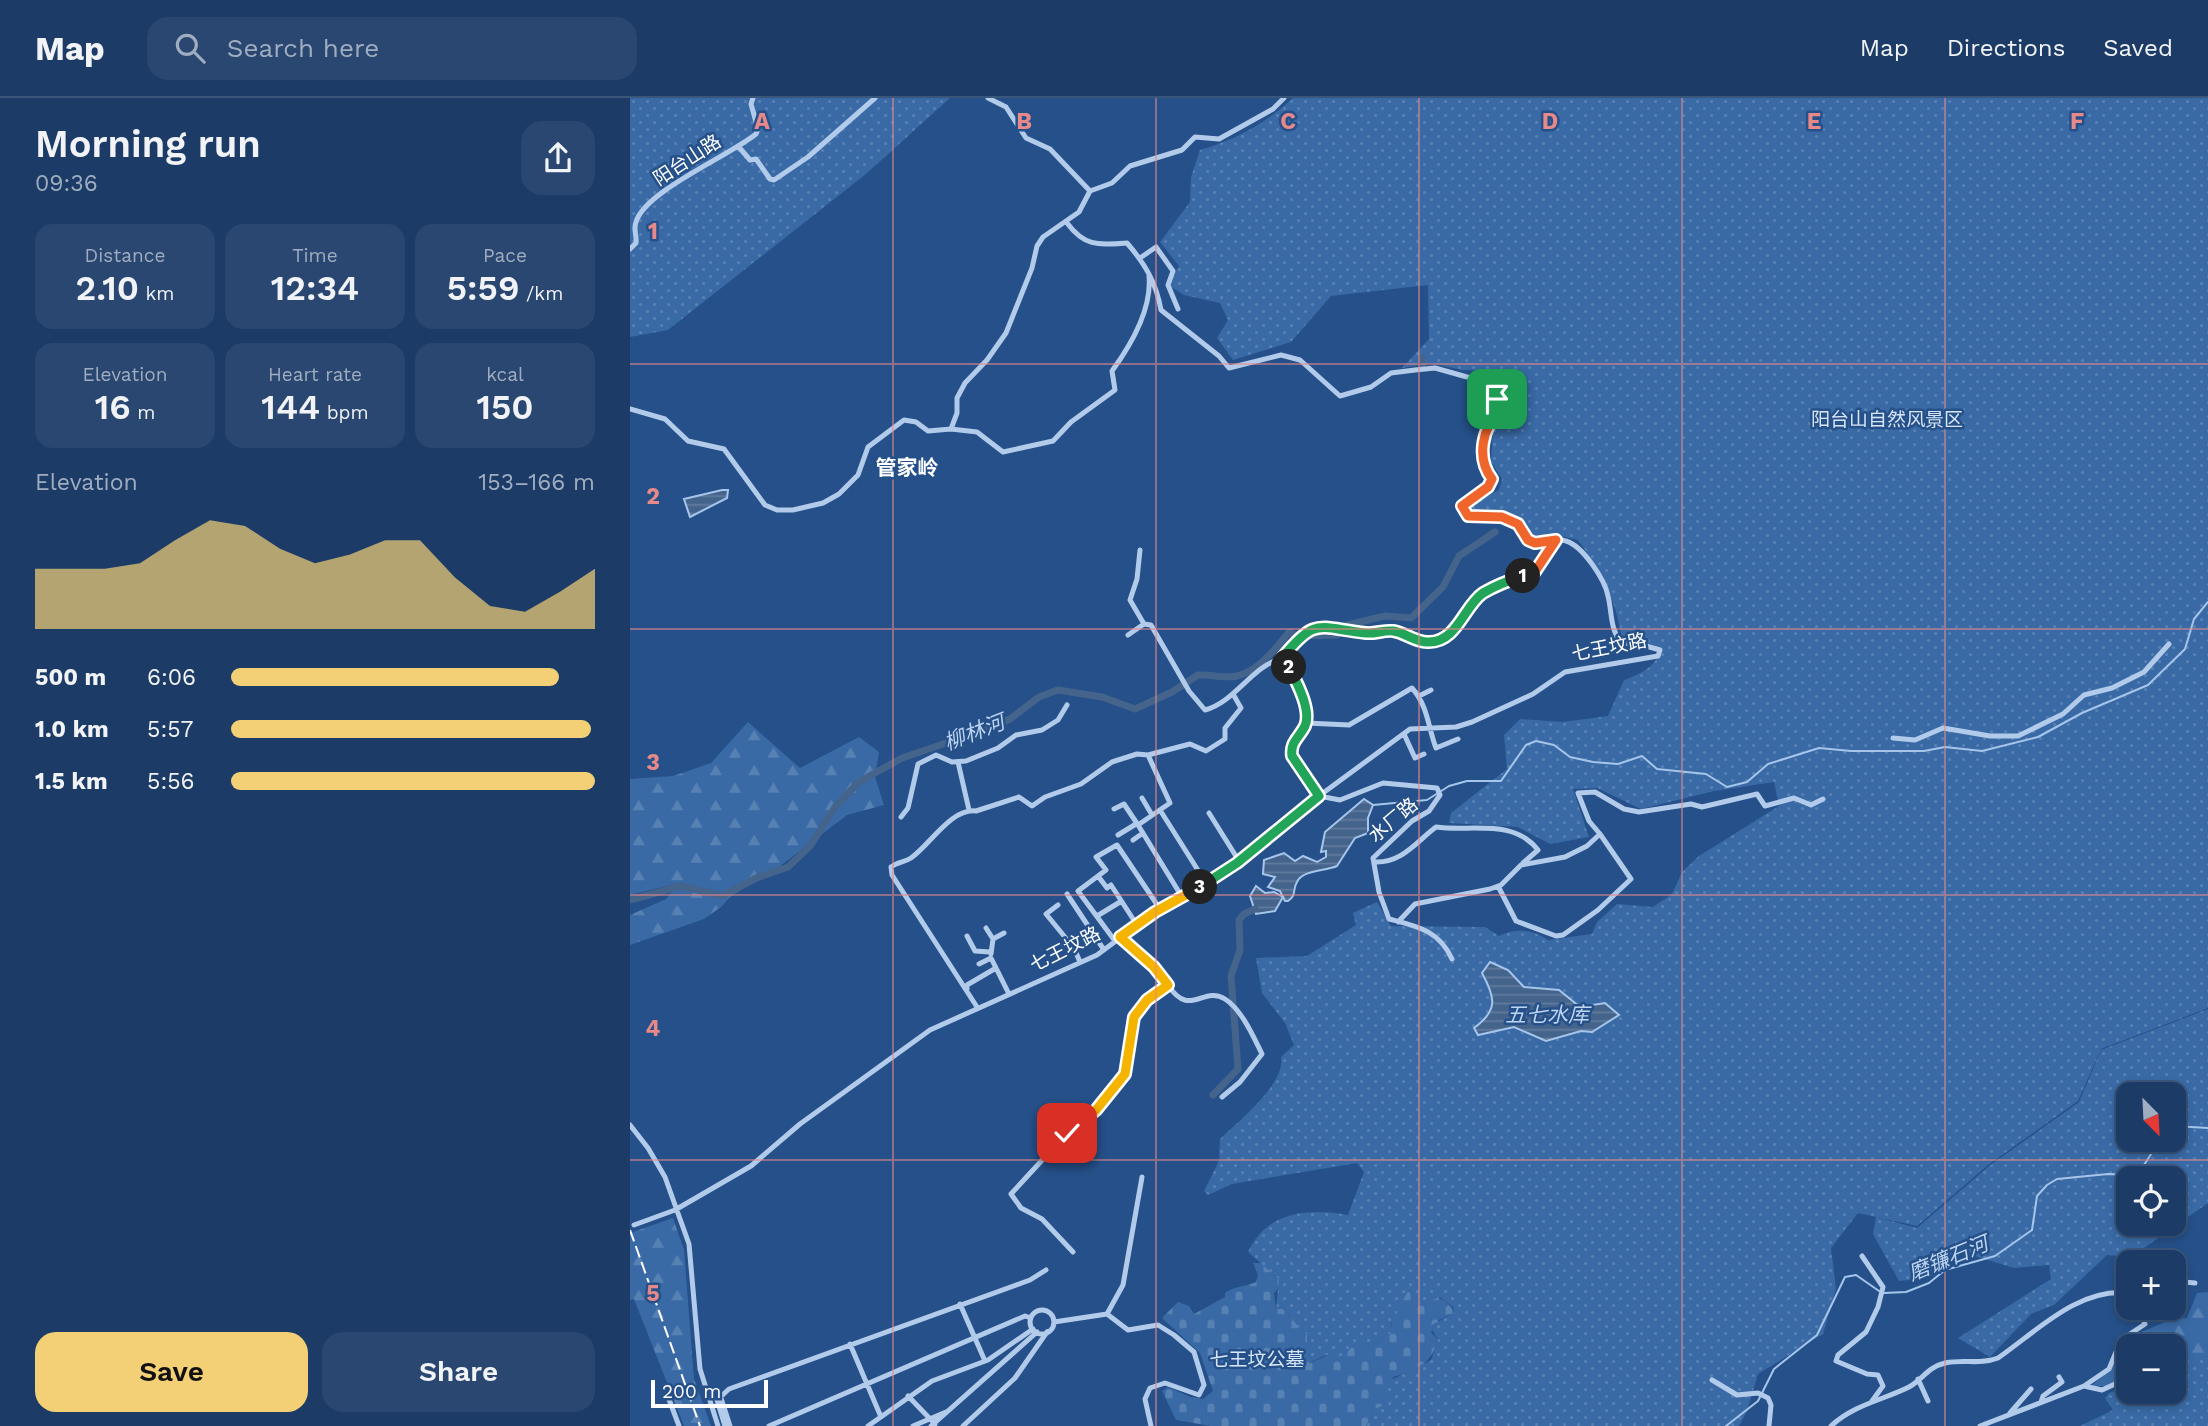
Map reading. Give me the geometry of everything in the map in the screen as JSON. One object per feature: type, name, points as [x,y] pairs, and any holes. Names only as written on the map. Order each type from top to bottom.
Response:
[{"type":"street","name":"阳台山路","points":[[630,249],[636,243],[636,222],[644,209],[667,188],[738,146],[758,129],[751,104],[753,98]]},
{"type":"street","points":[[738,146],[750,160],[756,159],[770,179],[774,180],[808,157],[875,98]]},
{"type":"street","points":[[988,98],[1006,107],[1026,138],[1050,149],[1090,191]]},
{"type":"street","points":[[951,429],[957,413],[957,398],[965,383],[987,360],[1006,333],[1032,268],[1037,246],[1049,232],[1067,223],[1081,210],[1090,191],[1112,183],[1135,164],[1181,150],[1195,137],[1216,140],[1236,131],[1273,109],[1284,98]]},
{"type":"street","points":[[1067,223],[1078,238],[1098,245],[1127,243],[1157,286],[1161,310],[1229,368],[1281,355],[1300,360],[1340,396],[1371,387],[1391,373],[1415,370],[1435,368],[1466,377],[1488,379],[1500,406],[1500,411],[1486,425],[1482,461],[1492,479],[1488,487],[1464,502],[1464,512],[1468,516],[1502,517],[1518,524],[1528,540],[1535,543],[1556,540]]},
{"type":"street","points":[[1140,258],[1156,247],[1173,271],[1168,285],[1178,309]]},
{"type":"street","points":[[630,409],[665,419],[688,442],[724,449],[765,505],[784,511],[823,503],[837,495],[858,475],[868,447],[901,421],[910,420],[928,432],[951,429],[977,432],[1003,452],[1022,450],[1058,438],[1071,422],[1115,390],[1112,371],[1128,349],[1148,300],[1149,273]]},
{"type":"street","points":[[1128,635],[1144,624],[1151,625],[1189,691],[1205,710],[1233,694],[1249,677],[1282,658],[1300,636],[1313,628],[1326,626],[1369,633],[1395,630],[1424,642],[1446,637],[1481,594],[1534,573],[1556,540]]},
{"type":"street","name":"七王坟路","points":[[634,1225],[675,1210],[751,1166],[800,1124],[930,1030],[1104,950],[1160,909],[1239,861],[1319,796],[1410,729],[1456,727],[1534,694],[1565,672],[1658,656],[1660,650],[1640,644],[1620,643],[1603,583],[1574,545],[1556,540]]},
{"type":"street","points":[[1140,550],[1137,579],[1130,600],[1144,624]]},
{"type":"street","points":[[1893,738],[1915,740],[1943,728],[1990,736],[2018,736],[2059,716],[2084,695],[2112,688],[2144,672],[2169,645]]},
{"type":"street","points":[[1282,658],[1297,685],[1306,712],[1306,723],[1294,740],[1292,756],[1319,796]]},
{"type":"street","points":[[1306,723],[1349,725],[1409,688],[1419,696],[1432,726],[1430,730],[1436,748],[1458,739]]},
{"type":"street","points":[[1419,696],[1431,690]]},
{"type":"street","points":[[977,1007],[892,875],[891,867],[911,858],[952,821],[969,810],[976,811],[1019,797],[1032,806],[1045,797],[1081,784],[1112,762],[1190,744],[1206,751],[1220,745],[1227,735],[1227,725],[1241,708],[1233,694]]},
{"type":"street","points":[[901,817],[908,808],[918,764],[936,755],[958,762],[998,748],[1016,736],[1042,730],[1058,720],[1067,705]]},
{"type":"street","points":[[1404,734],[1415,758],[1424,754]]},
{"type":"street","points":[[1118,835],[1171,803],[1148,755]]},
{"type":"street","points":[[958,762],[969,810]]},
{"type":"street","name":"水厂路","points":[[1319,796],[1340,800],[1383,783],[1437,788],[1440,795],[1434,806],[1373,858],[1385,912],[1389,919],[1398,922]]},
{"type":"street","points":[[1498,886],[1516,921],[1556,936],[1563,935],[1598,910],[1631,879],[1589,821],[1578,793],[1595,792],[1625,809],[1639,812],[1690,804],[1702,807],[1757,794],[1765,806],[1794,798],[1811,805],[1824,799]]},
{"type":"street","points":[[1142,798],[1152,815]]},
{"type":"street","points":[[1114,809],[1124,804],[1182,897]]},
{"type":"street","points":[[1160,810],[1206,883]]},
{"type":"street","points":[[1209,813],[1239,861]]},
{"type":"street","points":[[1375,862],[1386,863],[1402,856],[1436,827],[1512,830],[1529,838],[1538,850],[1498,886],[1415,904],[1398,922]]},
{"type":"street","points":[[1133,840],[1143,833]]},
{"type":"street","points":[[1521,865],[1565,857],[1587,846],[1600,834]]},
{"type":"street","points":[[1160,909],[1117,845],[1096,857],[1106,870],[1078,891],[1117,939],[1154,967],[1180,999],[1189,1003],[1214,996],[1224,999],[1251,1032],[1262,1054],[1240,1082],[1222,1097]]},
{"type":"street","points":[[1098,876],[1107,888],[1111,886],[1137,925]]},
{"type":"street","points":[[1067,894],[1104,950]]},
{"type":"street","points":[[1097,916],[1120,902]]},
{"type":"street","points":[[1058,905],[1046,914],[1074,948],[1080,962]]},
{"type":"street","points":[[1398,922],[1422,926],[1447,949],[1452,959]]},
{"type":"street","points":[[986,928],[993,939],[991,955],[1009,994]]},
{"type":"street","points":[[993,939],[1004,933]]},
{"type":"street","points":[[967,936],[975,951],[991,955]]},
{"type":"street","points":[[979,964],[991,955]]},
{"type":"street","points":[[967,990],[967,985],[996,968]]},
{"type":"street","points":[[1073,1252],[1042,1219],[1021,1208],[1012,1194],[1062,1138],[1109,1097],[1127,1070],[1134,1017],[1147,1000],[1168,985]]},
{"type":"street","points":[[630,1125],[657,1163],[691,1257],[700,1369],[718,1426]]},
{"type":"street","points":[[1107,1314],[1122,1285],[1142,1177]]},
{"type":"street","points":[[1862,1256],[1875,1272],[1881,1292],[1878,1307],[1866,1332],[1838,1355],[1836,1361],[1867,1374],[1878,1375],[1883,1386],[1872,1401]]},
{"type":"street","points":[[728,1426],[717,1400],[720,1395],[850,1344],[1030,1280],[1046,1270]]},
{"type":"street","points":[[2186,1282],[2195,1283]]},
{"type":"street","points":[[1831,1426],[1872,1401],[1910,1386],[1931,1367],[1946,1363],[1986,1363],[1998,1358],[2070,1307],[2090,1297],[2116,1292]]},
{"type":"street","points":[[960,1304],[985,1361]]},
{"type":"street","points":[[1031,1318],[1037,1311],[1044,1310],[1051,1314],[1054,1322]]},
{"type":"street","points":[[963,1426],[1015,1378],[1054,1322],[1107,1314],[1128,1329],[1158,1325],[1194,1352],[1204,1385],[1203,1391],[1199,1395],[1192,1394],[1165,1382],[1150,1388],[1145,1399],[1151,1426]]},
{"type":"street","points":[[769,1426],[1025,1316],[1031,1318]]},
{"type":"street","points":[[1031,1318],[1035,1331]]},
{"type":"street","points":[[1980,1426],[2084,1386],[2109,1370],[2121,1340],[2145,1324],[2144,1320]]},
{"type":"street","points":[[868,1426],[932,1381],[985,1361],[1035,1331],[1047,1332]]},
{"type":"street","points":[[912,1426],[933,1424],[1035,1331]]},
{"type":"street","points":[[850,1344],[881,1417]]},
{"type":"street","points":[[2041,1402],[2043,1396],[2062,1382],[2059,1377]]},
{"type":"street","points":[[1918,1379],[1928,1401]]},
{"type":"street","points":[[1712,1380],[1738,1395],[1760,1394],[1770,1401],[1769,1426]]},
{"type":"street","points":[[2084,1386],[2102,1390],[2116,1384]]},
{"type":"street","points":[[2008,1415],[2031,1389]]},
{"type":"street","points":[[667,1394],[679,1426]]},
{"type":"street","points":[[908,1396],[933,1424]]},
{"type":"green space","points":[[630,98],[950,98],[866,174],[668,330],[630,337]]},
{"type":"green space","name":"阳台山自然风景区","points":[[1293,98],[2208,98],[2208,1008],[2101,1049],[2078,1101],[1988,1165],[1917,1226],[1858,1213],[1831,1248],[1836,1289],[1823,1334],[1758,1374],[1747,1411],[1739,1426],[1366,1426],[1375,1409],[1389,1403],[1381,1385],[1431,1360],[1438,1340],[1430,1326],[1454,1313],[1453,1307],[1440,1297],[1421,1305],[1408,1291],[1391,1324],[1391,1333],[1373,1344],[1354,1344],[1343,1358],[1326,1355],[1309,1363],[1307,1335],[1283,1309],[1276,1309],[1279,1279],[1248,1252],[1256,1238],[1277,1220],[1318,1212],[1348,1215],[1364,1172],[1357,1163],[1232,1184],[1208,1195],[1204,1191],[1219,1161],[1220,1139],[1269,1090],[1281,1068],[1281,1057],[1294,1045],[1285,1023],[1262,993],[1256,958],[1307,956],[1356,925],[1353,913],[1377,902],[1391,926],[1485,927],[1499,936],[1512,931],[1524,931],[1548,940],[1592,934],[1597,922],[1617,904],[1653,907],[1672,894],[1682,872],[1699,856],[1779,806],[1774,782],[1714,791],[1641,809],[1597,788],[1573,789],[1589,837],[1550,844],[1518,827],[1449,823],[1451,813],[1507,769],[1504,735],[1520,719],[1563,722],[1608,716],[1624,680],[1647,668],[1656,660],[1662,648],[1637,648],[1622,640],[1607,587],[1578,540],[1557,535],[1532,540],[1527,528],[1516,516],[1500,512],[1470,511],[1468,506],[1499,490],[1502,479],[1491,462],[1493,429],[1509,411],[1495,371],[1462,370],[1431,363],[1402,368],[1429,339],[1428,285],[1331,296],[1291,342],[1233,360],[1217,338],[1228,320],[1220,303],[1184,295],[1170,286],[1170,279],[1179,266],[1160,242],[1190,202],[1191,177],[1200,150],[1250,130]]},
{"type":"green space","points":[[748,722],[800,768],[859,737],[879,752],[875,777],[884,805],[847,815],[767,876],[732,895],[704,919],[630,945],[630,915],[666,899],[679,883],[630,895],[630,779],[673,776],[711,763]]},
{"type":"green space","points":[[2208,1009],[2208,1203],[2186,1218],[2186,1166],[2116,1166],[2116,1236],[2161,1236],[2141,1250],[2116,1250],[2116,1256],[2107,1255],[2054,1305],[2031,1314],[1990,1357],[1958,1338],[2051,1279],[2049,1265],[2014,1268],[1961,1252],[1929,1278],[1899,1281],[1873,1234],[1876,1217],[1917,1228],[1989,1166],[2079,1102],[2101,1050]]},
{"type":"green space","points":[[673,1218],[684,1250],[694,1379],[711,1426],[684,1426],[634,1299],[630,1300],[630,1233]]},
{"type":"green space","name":"七王坟公墓","points":[[1253,1263],[1261,1263],[1279,1279],[1279,1288],[1274,1293],[1276,1309],[1283,1309],[1307,1335],[1310,1363],[1354,1344],[1373,1344],[1391,1333],[1396,1310],[1408,1290],[1447,1302],[1454,1313],[1439,1320],[1431,1332],[1438,1340],[1427,1361],[1416,1369],[1393,1377],[1393,1403],[1375,1409],[1366,1426],[1211,1426],[1176,1420],[1162,1391],[1168,1387],[1190,1397],[1203,1399],[1213,1391],[1200,1353],[1162,1318],[1178,1302],[1189,1306],[1194,1314],[1225,1297],[1225,1293],[1256,1282],[1258,1275]]},
{"type":"green space","points":[[2208,1292],[2208,1426],[2186,1403],[2186,1334],[2137,1334],[2170,1320],[2186,1320],[2197,1293]]},
{"type":"green space","points":[[2116,1358],[2116,1386],[2091,1386],[2110,1370]]},
{"type":"green space","points":[[2208,1358],[2208,1426],[2080,1426],[2113,1410],[2105,1398],[2116,1390],[2116,1404],[2186,1404],[2186,1359]]},
{"type":"water","points":[[728,490],[727,498],[690,517],[684,499]]},
{"type":"water","points":[[1364,799],[1373,805],[1368,818],[1368,833],[1355,838],[1337,866],[1304,875],[1288,901],[1285,901],[1280,891],[1268,887],[1275,877],[1263,874],[1264,860],[1284,853],[1295,861],[1303,856],[1317,862],[1326,857],[1326,851],[1321,852],[1325,832]]},
{"type":"water","points":[[1256,886],[1265,893],[1274,892],[1283,897],[1275,911],[1256,914],[1250,896]]},
{"type":"water","name":"五七水库","points":[[1490,962],[1508,970],[1524,987],[1559,990],[1580,1007],[1605,1003],[1619,1015],[1592,1032],[1581,1031],[1546,1041],[1514,1027],[1478,1035],[1474,1028],[1488,1015],[1492,1003],[1490,989],[1482,973]]},
{"type":"waterway","points":[[1422,358],[1422,366]]},
{"type":"waterway","points":[[1343,626],[1385,616],[1411,618],[1443,587],[1459,556],[1495,532]]},
{"type":"waterway","points":[[1373,805],[1427,800],[1449,786],[1467,781],[1501,781],[1526,745],[1536,741],[1554,745],[1570,757],[1593,762],[1618,764],[1642,756],[1657,769],[1706,774],[1727,787],[1747,782],[1768,764],[1819,748],[1924,751],[1945,747],[1982,751],[2038,737],[2082,713],[2148,685],[2185,649],[2194,619],[2208,602]]},
{"type":"waterway","name":"柳林河","points":[[630,900],[681,886],[722,896],[756,878],[788,867],[811,845],[835,807],[859,782],[902,758],[1010,719],[1039,697],[1058,690],[1102,697],[1135,709],[1172,692],[1198,675],[1227,677],[1245,673],[1266,658],[1289,632],[1298,636],[1337,635],[1340,632]]},
{"type":"waterway","points":[[1213,1095],[1238,1069],[1231,976],[1240,950],[1239,920],[1244,914],[1255,909]]},
{"type":"waterway","name":"磨镰石河","points":[[2186,1127],[2208,1128]]},
{"type":"waterway","name":"磨镰石河","points":[[1884,1293],[1906,1292],[1929,1283],[1945,1270],[1995,1256],[2032,1230],[2037,1196],[2057,1179],[2108,1174],[2132,1175],[2140,1171],[2152,1152]]},
{"type":"waterway","name":"磨镰石河","points":[[1726,1426],[1758,1401],[1774,1369],[1817,1335],[1845,1277],[1856,1275],[1879,1291]]},
{"type":"railway","points":[[630,1230],[700,1426]]},
{"type":"district","name":"管家岭","points":[[907,467]]},
{"type":"route","points":[[1067,1133],[1109,1097],[1125,1074],[1134,1017],[1147,1000],[1168,985],[1154,967],[1120,937],[1155,912],[1237,863],[1319,796],[1292,756],[1291,749],[1306,724],[1306,712],[1292,672],[1282,658],[1298,638],[1309,629],[1326,626],[1369,633],[1395,630],[1403,636],[1424,642],[1436,641],[1446,637],[1465,617],[1481,594],[1508,581],[1534,573],[1556,540],[1535,543],[1528,540],[1518,524],[1502,517],[1468,516],[1464,512],[1464,502],[1488,487],[1492,479],[1483,468],[1482,461],[1486,425],[1500,411],[1497,399]]}]
